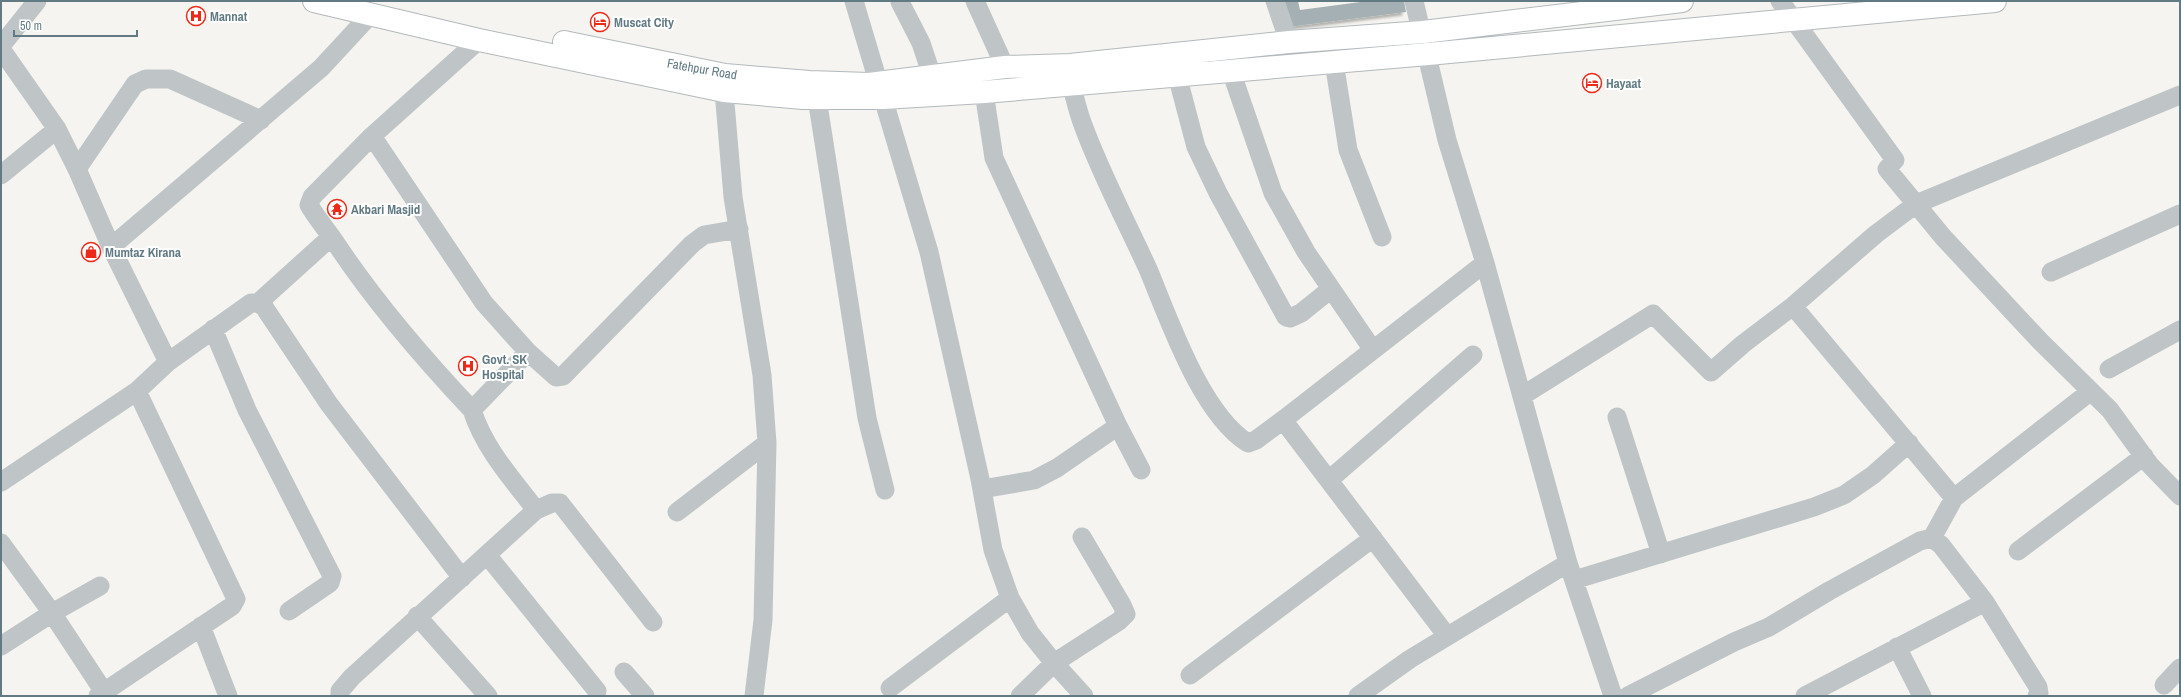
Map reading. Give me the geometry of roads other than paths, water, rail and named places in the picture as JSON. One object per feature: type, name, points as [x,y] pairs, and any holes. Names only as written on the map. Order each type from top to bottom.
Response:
[{"type":"street","points":[[37,1],[1,47],[57,129],[77,169],[111,247],[168,362]]},
{"type":"street","points":[[314,1],[373,8],[479,40],[724,91],[817,98],[880,90],[984,92],[1428,54],[1995,1]]},
{"type":"street","points":[[854,1],[929,252],[982,489],[993,550],[1010,598],[1030,633],[1054,663],[1084,696]]},
{"type":"street","points":[[975,1],[1005,67]]},
{"type":"street","points":[[1275,1],[1289,42]]},
{"type":"street","points":[[1414,1],[1423,32],[1447,140],[1485,263],[1571,572],[1613,696]]},
{"type":"street","name":"Fatehpur Road","points":[[373,8],[488,28],[725,75],[880,90],[932,76],[1005,67],[1070,65],[1289,42],[1423,32],[1596,6],[1682,1]]},
{"type":"street","points":[[1780,1],[1895,160],[1887,169],[1943,236],[2035,336],[2110,410],[2144,456],[2180,496]]},
{"type":"street","points":[[900,2],[921,43],[932,76]]},
{"type":"street","points":[[111,247],[321,68],[373,8]]},
{"type":"street","points":[[479,40],[372,136],[312,197],[309,205],[363,284],[430,366],[472,410],[486,442],[506,472],[536,510]]},
{"type":"street","points":[[1334,62],[1348,150],[1382,237]]},
{"type":"street","points":[[1231,71],[1273,193],[1306,252],[1373,350]]},
{"type":"street","points":[[1177,76],[1196,146],[1218,193],[1286,317],[1290,318],[1301,313],[1331,289]]},
{"type":"street","points":[[77,169],[135,84],[146,79],[170,79],[261,120]]},
{"type":"street","points":[[1071,84],[1083,125],[1148,271],[1174,335],[1211,405],[1241,439],[1248,443],[1256,440],[1283,420],[1485,263]]},
{"type":"street","points":[[724,91],[733,197],[762,375],[767,443],[763,620],[754,696]]},
{"type":"street","points":[[984,92],[994,158],[1118,426],[1141,470]]},
{"type":"street","points":[[1522,396],[1653,314],[1711,372],[1743,344],[1793,306],[1876,234],[1916,204],[2180,95]]},
{"type":"street","points":[[817,98],[867,418],[885,490]]},
{"type":"street","points":[[1,175],[57,129]]},
{"type":"street","points":[[372,136],[484,302],[528,352],[556,376],[563,376],[692,244],[704,235],[739,229]]},
{"type":"street","points":[[2051,272],[2180,214]]},
{"type":"street","points":[[258,303],[331,237]]},
{"type":"street","points":[[1,482],[137,391],[168,362],[213,329],[251,303],[258,303],[264,307],[329,404],[462,578]]},
{"type":"street","points":[[1793,306],[1954,498]]},
{"type":"street","points":[[213,329],[247,410],[332,576],[330,583],[289,611]]},
{"type":"street","points":[[2109,369],[2180,330]]},
{"type":"street","points":[[472,410],[528,352]]},
{"type":"street","points":[[1329,480],[1473,355]]},
{"type":"street","points":[[1,544],[52,613],[101,694],[232,606],[236,599],[137,391]]},
{"type":"street","points":[[1628,696],[1734,642],[1769,627],[1829,591],[1920,541],[1932,538],[1954,498],[2091,391]]},
{"type":"street","points":[[1617,417],[1661,554]]},
{"type":"street","points":[[1283,420],[1447,636]]},
{"type":"street","points":[[982,489],[1034,480],[1057,468],[1118,426]]},
{"type":"street","points":[[677,512],[767,443]]},
{"type":"street","points":[[1358,696],[1410,659],[1447,636],[1571,572],[1661,554],[1814,507],[1844,495],[1873,475],[1909,443]]},
{"type":"street","points":[[2018,551],[2144,456]]},
{"type":"street","points":[[340,696],[340,691],[352,677],[417,616],[462,578],[536,510],[552,503],[560,503],[654,622]]},
{"type":"street","points":[[1020,696],[1054,663],[1119,621],[1126,614],[1082,537]]},
{"type":"street","points":[[1190,675],[1373,538]]},
{"type":"street","points":[[1932,538],[1941,546],[1985,602],[2038,687],[2039,693],[2037,696]]},
{"type":"street","points":[[486,555],[597,691]]},
{"type":"street","points":[[1,646],[52,613],[100,586]]},
{"type":"street","points":[[890,688],[1010,598]]},
{"type":"street","points":[[1817,693],[1897,647],[1985,602]]},
{"type":"street","points":[[417,616],[488,696]]},
{"type":"street","points":[[201,626],[228,696]]},
{"type":"street","points":[[1897,647],[1922,696]]},
{"type":"street","points":[[2164,684],[2180,668]]},
{"type":"street","points":[[624,672],[645,696]]},
{"type":"place","name":"Mannat","points":[[196,16]]},
{"type":"place","name":"Muscat City","points":[[600,22]]},
{"type":"place","name":"Hayaat","points":[[1592,83]]},
{"type":"place","name":"Akbari Masjid","points":[[337,209]]},
{"type":"place","name":"Mumtaz Kirana","points":[[91,252]]},
{"type":"place","name":"Govt. SK Hospital","points":[[468,366]]}]
